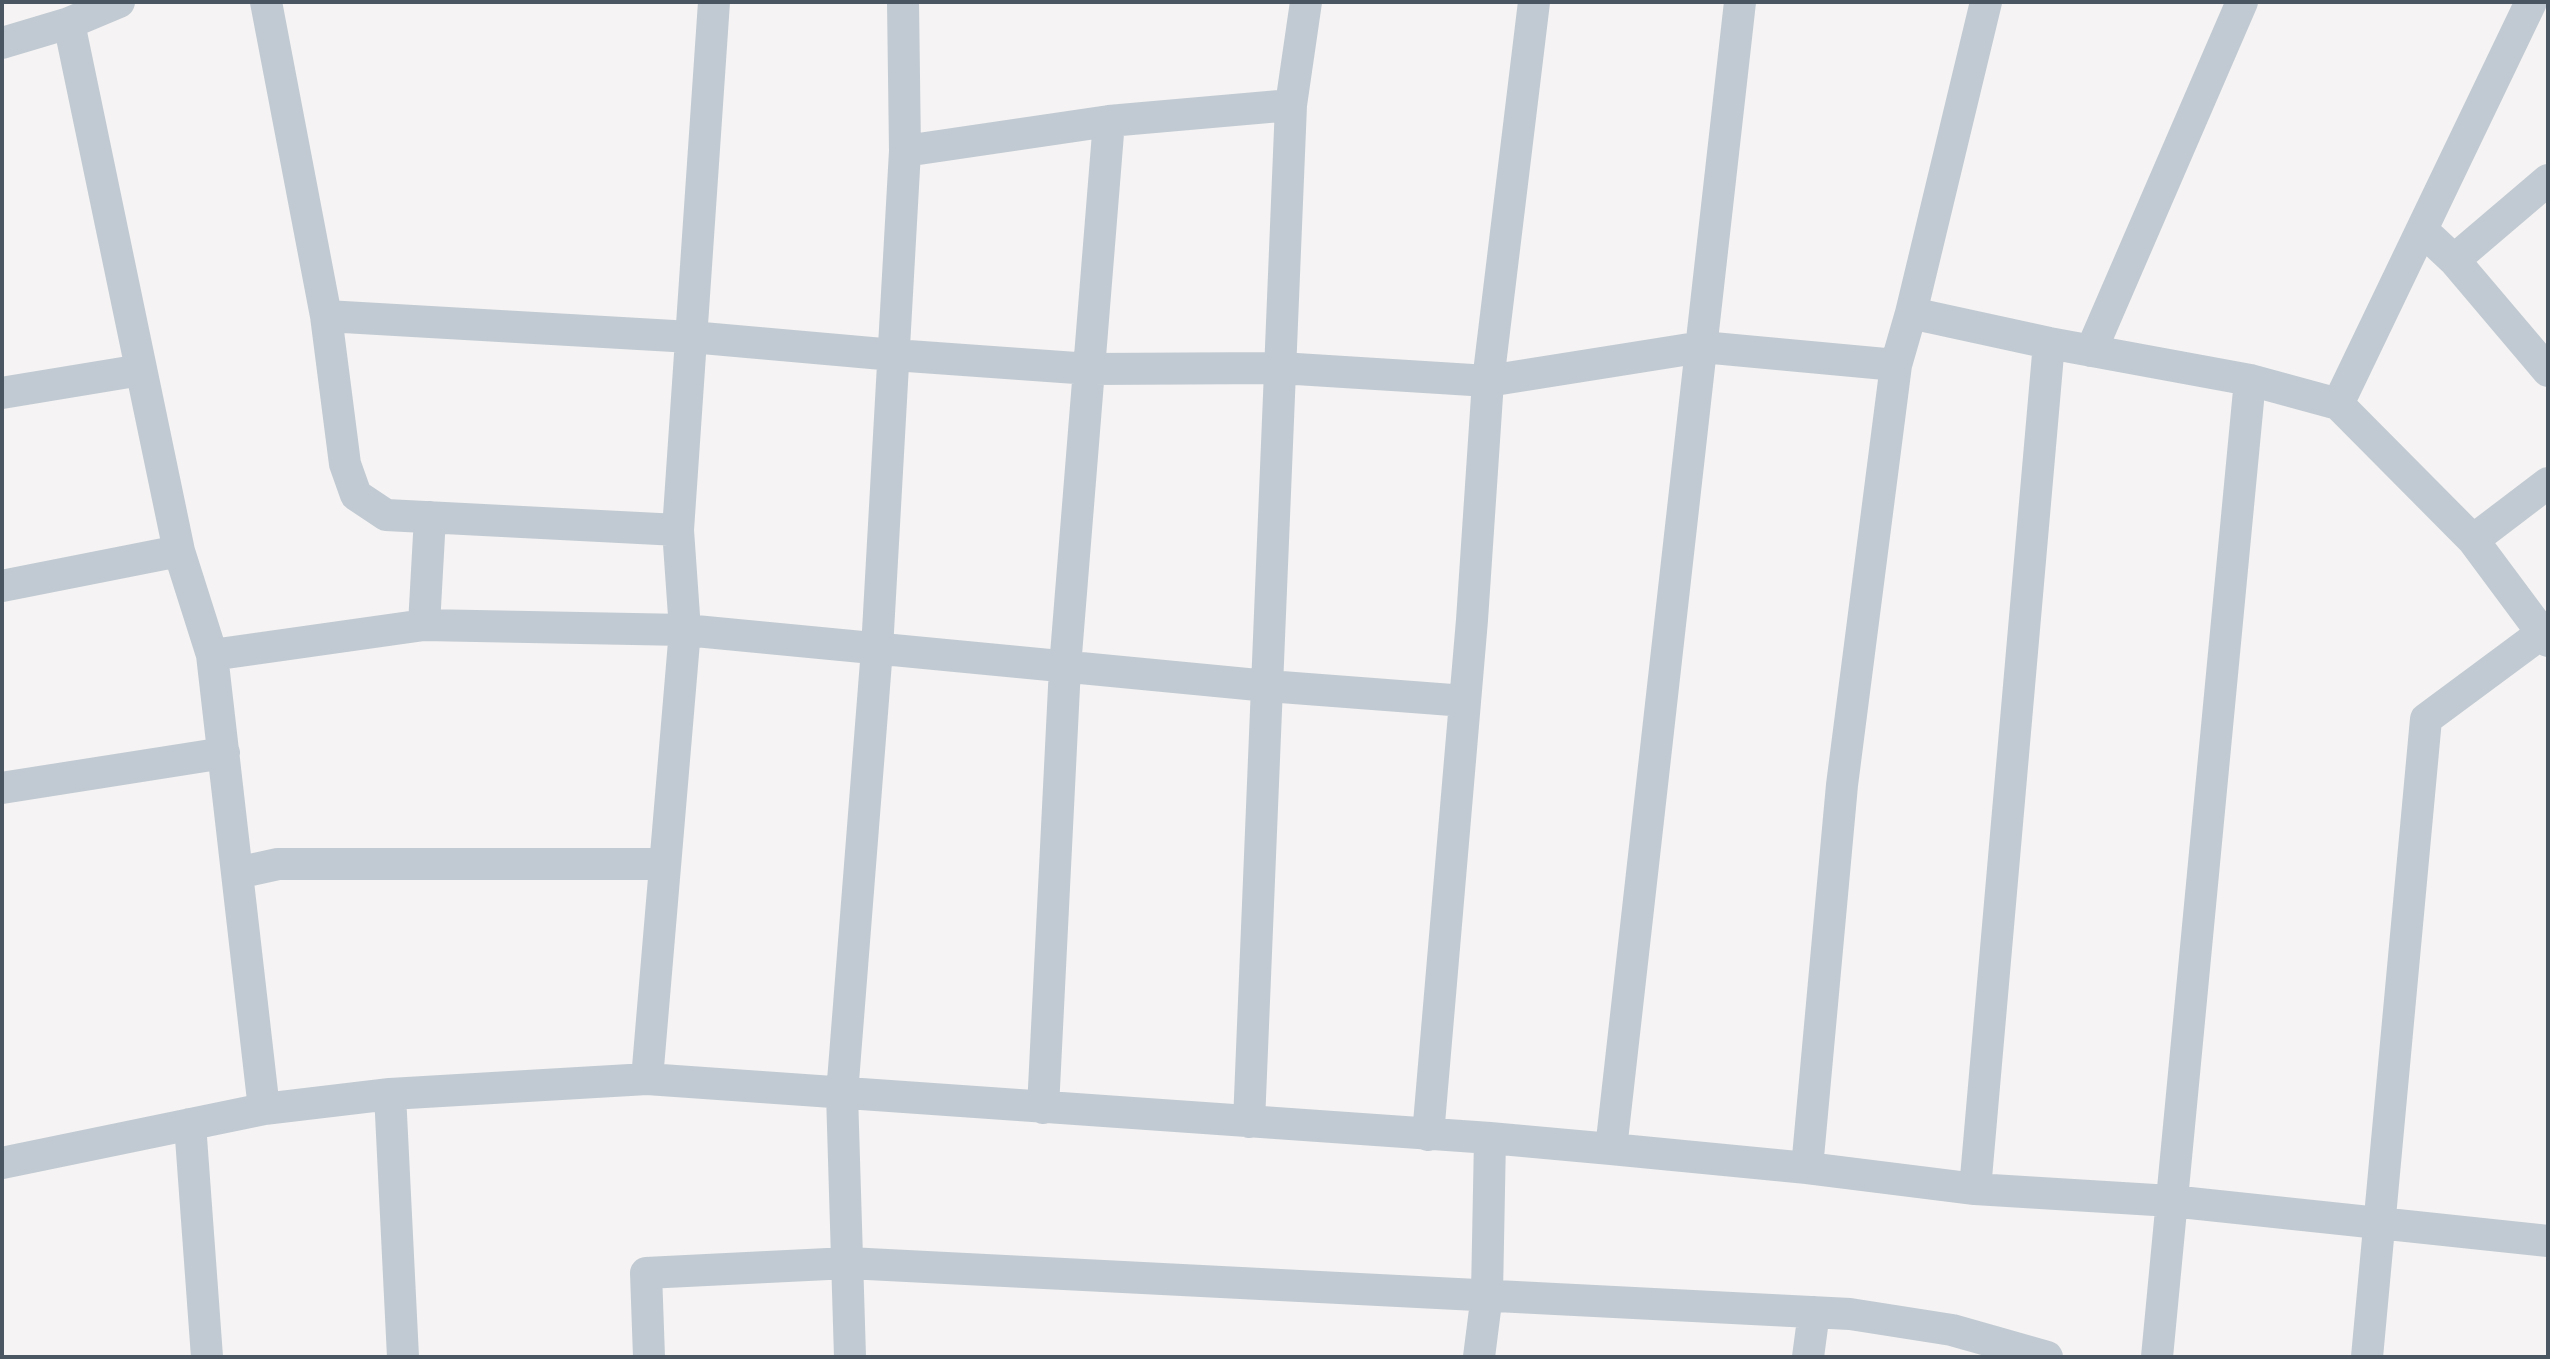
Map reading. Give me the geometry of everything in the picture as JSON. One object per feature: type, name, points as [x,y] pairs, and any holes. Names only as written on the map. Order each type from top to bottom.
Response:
[{"type":"street","points":[[2,43],[69,23],[119,2]]},
{"type":"street","points":[[266,2],[326,316],[345,464],[356,495],[386,514],[678,530]]},
{"type":"street","points":[[647,1079],[685,630],[678,530],[714,2]]},
{"type":"street","points":[[850,1357],[842,1094],[877,649],[894,355],[905,151],[903,2]]},
{"type":"street","points":[[1249,1122],[1291,105],[1306,2]]},
{"type":"street","points":[[1428,1136],[1465,701],[1488,381],[1534,2]]},
{"type":"street","points":[[1611,1149],[1740,2]]},
{"type":"street","points":[[1807,1168],[1842,785],[1896,365],[1986,2]]},
{"type":"street","points":[[2091,351],[2242,2]]},
{"type":"street","points":[[2338,404],[2531,2],[2548,22]]},
{"type":"street","points":[[69,23],[178,551],[212,655],[264,1109]]},
{"type":"street","points":[[905,151],[1109,121],[1291,105]]},
{"type":"street","points":[[1043,1108],[1065,667],[1109,121]]},
{"type":"street","points":[[2454,260],[2548,180]]},
{"type":"street","points":[[2422,230],[2454,260],[2548,371]]},
{"type":"street","points":[[1911,313],[2049,343],[2250,380],[2338,404],[2473,540],[2545,637],[2426,719],[2367,1357]]},
{"type":"street","points":[[326,316],[691,337],[1090,369],[1280,368],[1488,381],[1702,347],[1896,365]]},
{"type":"street","points":[[1975,1189],[2049,343]]},
{"type":"street","points":[[2,393],[141,370]]},
{"type":"street","points":[[2157,1357],[2250,380]]},
{"type":"street","points":[[2473,540],[2548,483]]},
{"type":"street","points":[[424,625],[430,517]]},
{"type":"street","points":[[2,586],[178,551]]},
{"type":"street","points":[[212,655],[424,625],[685,630],[1268,686],[1465,701]]},
{"type":"street","points":[[2,788],[224,752]]},
{"type":"street","points":[[237,873],[278,864],[665,864]]},
{"type":"street","points":[[2,1163],[264,1109],[390,1094],[647,1079],[1428,1136],[1490,1138],[1807,1168],[1975,1189],[2171,1201],[2548,1241]]},
{"type":"street","points":[[390,1094],[403,1357]]},
{"type":"street","points":[[190,1124],[207,1357]]},
{"type":"street","points":[[1479,1357],[1487,1294],[1490,1138]]},
{"type":"street","points":[[649,1357],[646,1273],[848,1263],[1850,1314],[1952,1330],[2047,1357]]},
{"type":"street","points":[[1808,1357],[1814,1312]]}]
